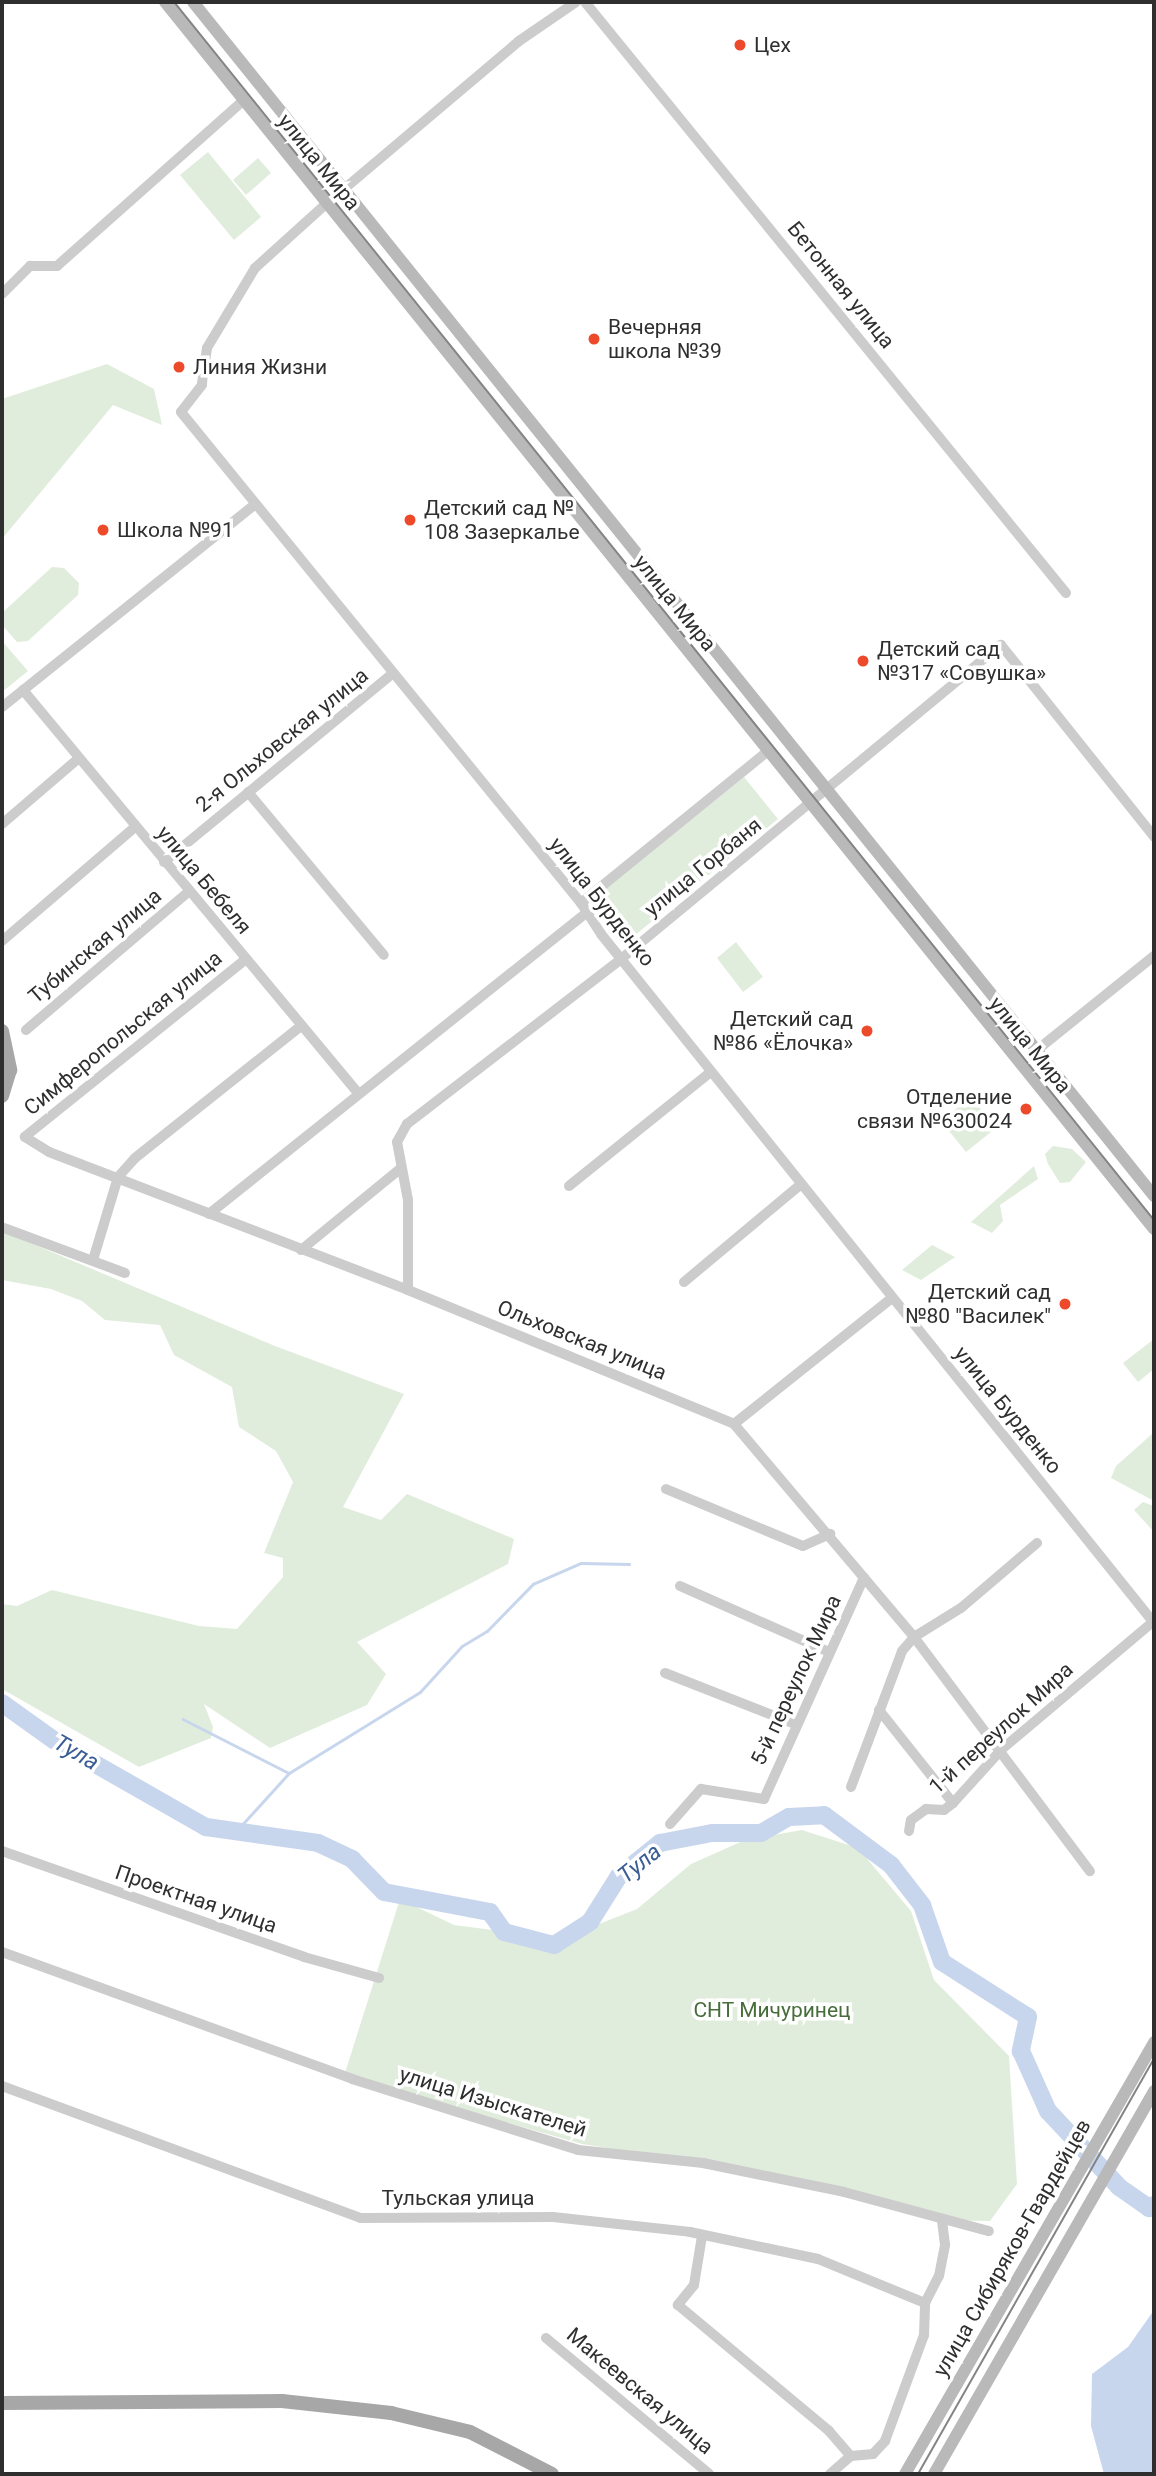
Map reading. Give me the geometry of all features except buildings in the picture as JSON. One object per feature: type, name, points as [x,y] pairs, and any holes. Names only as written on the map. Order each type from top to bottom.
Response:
[{"type":"main road","points":[[2,1031],[10,1070],[2,1096]]},
{"type":"main road","points":[[2,2403],[282,2401],[391,2413],[470,2432],[552,2474]]},
{"type":"street","name":"улица Мира","points":[[165,2],[1154,1229]]},
{"type":"street","name":"улица Мира","points":[[193,2],[1154,1196]]},
{"type":"street","points":[[327,203],[519,41],[576,2]]},
{"type":"street","name":"Бетонная улица","points":[[585,2],[1066,593]]},
{"type":"street","points":[[2,294],[30,266],[57,266],[261,86]]},
{"type":"street","name":"улица Бурденко","points":[[327,203],[255,268],[207,348],[202,384],[181,412],[581,904],[586,914],[711,1072],[1154,1622]]},
{"type":"street","points":[[2,707],[255,504]]},
{"type":"street","name":"улица Горбаня","points":[[400,1169],[397,1142],[407,1125],[621,959],[1001,645],[1154,837]]},
{"type":"street","name":"2-я Ольховская улица","points":[[164,862],[392,674]]},
{"type":"street","name":"улица Бебеля","points":[[23,690],[188,892],[358,1093]]},
{"type":"street","points":[[581,904],[769,750]]},
{"type":"street","points":[[2,824],[79,758]]},
{"type":"street","points":[[248,792],[384,955]]},
{"type":"street","points":[[2,941],[135,827]]},
{"type":"street","name":"Тубинская улица","points":[[26,1030],[188,892]]},
{"type":"street","points":[[209,1214],[586,914]]},
{"type":"street","points":[[1037,1051],[1154,956]]},
{"type":"street","name":"Симферопольская улица","points":[[25,1137],[246,959]]},
{"type":"street","points":[[93,1260],[118,1177],[135,1158],[301,1026]]},
{"type":"street","points":[[569,1186],[711,1072]]},
{"type":"street","name":"Ольховская улица","points":[[25,1137],[48,1152],[408,1290],[734,1424],[830,1534],[914,1637],[1002,1749],[1090,1871]]},
{"type":"street","points":[[301,1250],[400,1169],[408,1200],[408,1290]]},
{"type":"street","points":[[684,1282],[801,1184]]},
{"type":"street","points":[[4,1228],[125,1273]]},
{"type":"street","points":[[734,1424],[892,1298]]},
{"type":"street","points":[[666,1489],[803,1546],[830,1534]]},
{"type":"street","points":[[851,1787],[902,1651],[914,1637],[961,1608],[1037,1544]]},
{"type":"street","name":"5-й переулок Мира","points":[[670,1824],[701,1789],[764,1799],[795,1724],[864,1578]]},
{"type":"street","points":[[680,1586],[829,1652]]},
{"type":"street","name":"1-й переулок Мира","points":[[909,1831],[911,1820],[926,1810],[944,1810],[953,1803],[1002,1749],[1154,1622]]},
{"type":"street","points":[[664,1673],[795,1724]]},
{"type":"street","points":[[879,1710],[953,1803]]},
{"type":"street","name":"Проектная улица","points":[[2,1851],[304,1956],[379,1978]]},
{"type":"street","name":"улица Изыскателей","points":[[2,1952],[352,2079],[578,2150],[703,2163],[844,2192],[989,2231]]},
{"type":"street","name":"улица Сибиряков-Гвардейцев","points":[[905,2474],[1046,2225],[1154,2042]]},
{"type":"street","name":"Тульская улица","points":[[2,2086],[360,2218],[552,2217],[702,2236],[818,2259],[925,2303]]},
{"type":"street","name":"улица Сибиряков-Гвардейцев","points":[[934,2474],[1154,2091]]},
{"type":"street","points":[[830,2474],[851,2456],[873,2454],[885,2441],[924,2335],[925,2303],[939,2276],[945,2245],[942,2220]]},
{"type":"street","points":[[702,2236],[694,2285],[678,2305],[829,2431],[851,2456]]},
{"type":"street","name":"Макеевская улица","points":[[546,2338],[709,2474]]},
{"type":"green space","points":[[208,152],[261,217],[234,240],[180,175]]},
{"type":"green space","points":[[258,158],[271,173],[246,195],[233,180]]},
{"type":"green space","points":[[107,364],[154,389],[162,425],[113,405],[2,539],[2,399]]},
{"type":"green space","points":[[52,567],[64,568],[79,583],[78,595],[28,641],[17,642],[2,625],[3,612]]},
{"type":"green space","points":[[2,641],[28,671],[2,692]]},
{"type":"green space","points":[[744,777],[778,819],[629,940],[596,897]]},
{"type":"green space","points":[[736,942],[763,977],[743,992],[717,958]]},
{"type":"green space","points":[[971,1097],[996,1128],[966,1152],[941,1121]]},
{"type":"green space","points":[[1053,1146],[1072,1149],[1086,1162],[1070,1182],[1060,1183],[1048,1164],[1045,1154]]},
{"type":"green space","points":[[1034,1166],[1038,1179],[1000,1205],[1003,1221],[992,1233],[971,1222]]},
{"type":"green space","points":[[2,1231],[275,1346],[404,1394],[343,1507],[381,1520],[407,1494],[514,1539],[508,1564],[357,1642],[386,1674],[367,1705],[270,1748],[204,1704],[213,1727],[211,1738],[139,1767],[2,1689],[2,1604],[17,1606],[52,1590],[199,1626],[237,1629],[283,1577],[283,1558],[264,1553],[293,1482],[276,1451],[239,1427],[232,1387],[174,1355],[160,1325],[105,1320],[82,1301],[51,1289],[2,1280]]},
{"type":"green space","points":[[932,1245],[955,1257],[921,1280],[902,1270]]},
{"type":"green space","points":[[1154,1339],[1154,1369],[1138,1382],[1123,1363]]},
{"type":"green space","points":[[1154,1419],[1154,1501],[1111,1478],[1116,1466],[1152,1434]]},
{"type":"green space","points":[[1143,1502],[1154,1506],[1154,1532],[1134,1510]]},
{"type":"green space","name":"СНТ Мичуринец","points":[[802,1830],[858,1848],[911,1911],[934,1980],[1009,2056],[1017,2184],[990,2221],[940,2220],[703,2163],[582,2144],[344,2076],[400,1899],[454,1925],[561,1939],[637,1909],[691,1864],[745,1840]]},
{"type":"water","points":[[1154,2310],[1154,2474],[1104,2474],[1091,2426],[1092,2374],[1128,2347]]},
{"type":"waterway","points":[[206,1827],[239,1828],[289,1773],[420,1692],[462,1646],[487,1631],[533,1584],[581,1563],[629,1564]]},
{"type":"waterway","name":"Тула","points":[[2,1703],[55,1741],[206,1827],[318,1843],[352,1859],[384,1892],[490,1912],[504,1932],[554,1945],[590,1922],[619,1876],[660,1843],[712,1833],[761,1833],[789,1817],[824,1815],[891,1865],[922,1905],[942,1962],[1028,2017],[1021,2051],[1048,2111],[1119,2187],[1149,2208],[1154,2205]]},
{"type":"waterway","points":[[183,1719],[289,1773]]},
{"type":"tram line","points":[[174,2],[1154,1220]]},
{"type":"tram line","points":[[918,2474],[1154,2059]]},
{"type":"place","name":"Цех","points":[[740,45]]},
{"type":"place","name":"Вечерняя школа №39","points":[[594,339]]},
{"type":"place","name":"Линия Жизни","points":[[179,367]]},
{"type":"place","name":"Детский сад № 108 Зазеркалье","points":[[410,520]]},
{"type":"place","name":"Школа №91","points":[[103,530]]},
{"type":"place","name":"Детский сад №317 «Совушка»","points":[[863,661]]},
{"type":"place","name":"Детский сад №86 «Ёлочка»","points":[[867,1031]]},
{"type":"place","name":"Отделение связи №630024","points":[[1026,1109]]},
{"type":"place","name":"Детский сад №80 \"Василек\"","points":[[1065,1304]]}]
